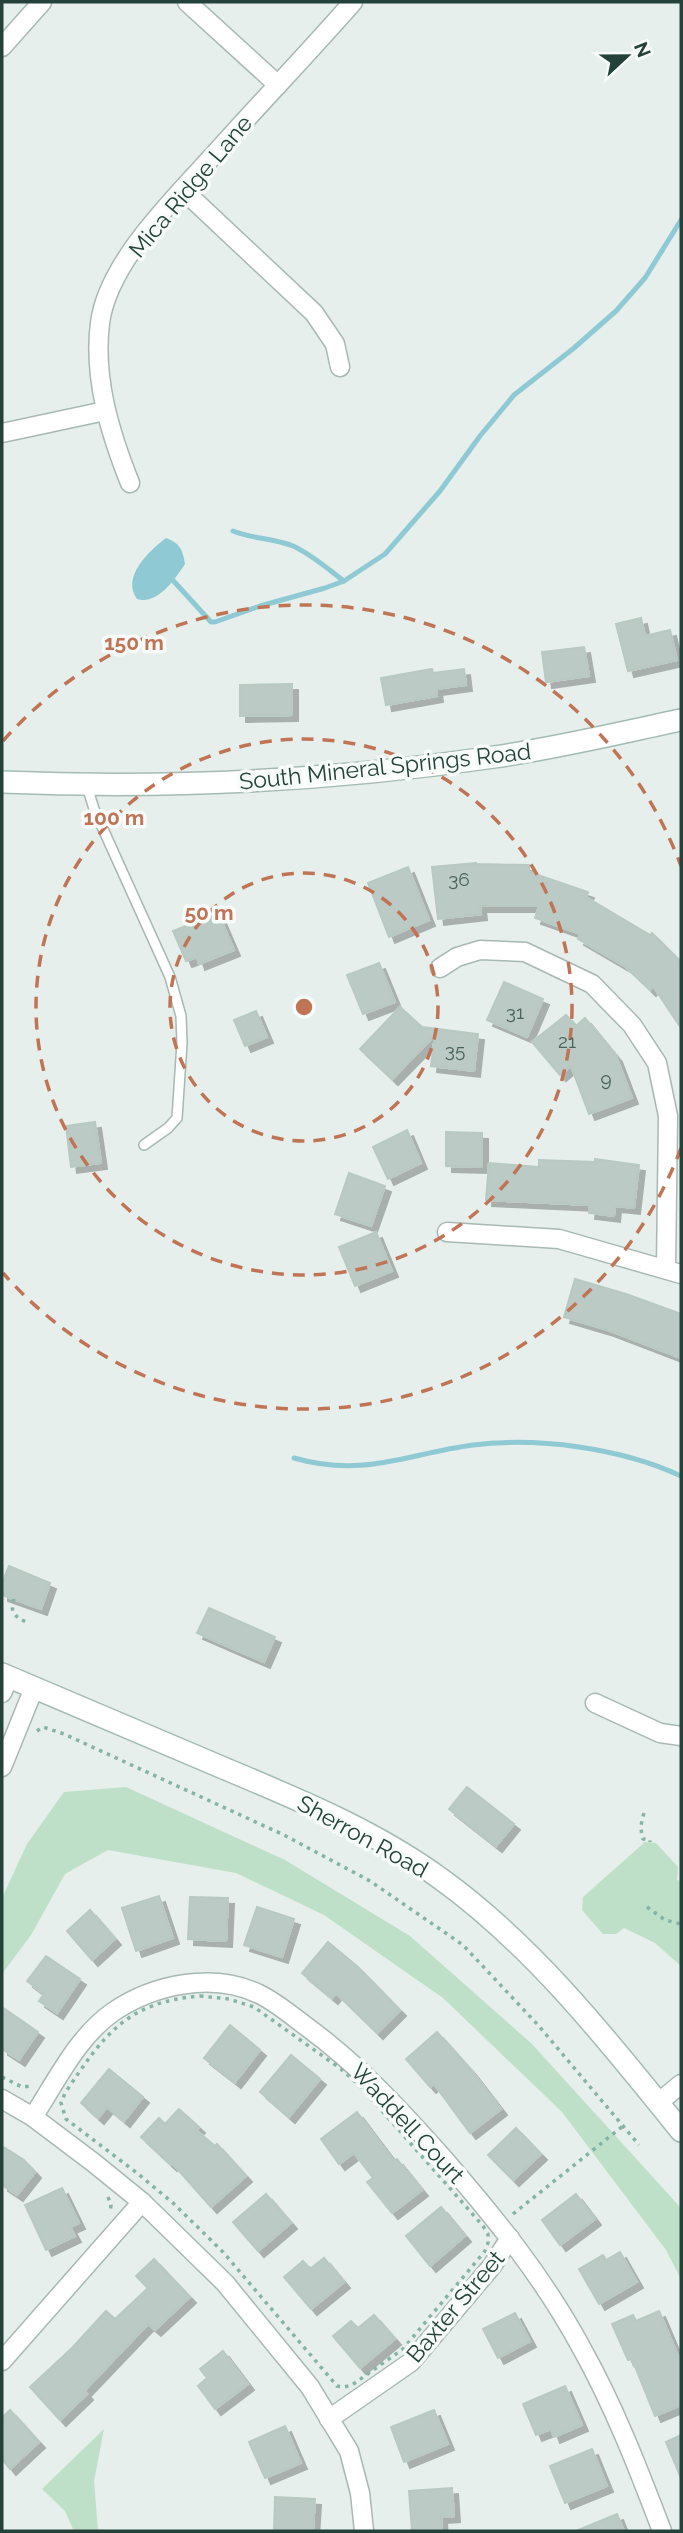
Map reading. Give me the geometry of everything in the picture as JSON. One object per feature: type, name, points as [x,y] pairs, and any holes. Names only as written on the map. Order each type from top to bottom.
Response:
[{"type":"main road","name":"South Mineral Springs Road","points":[[2,782],[121,785],[230,783],[341,776],[494,757],[681,720]]},
{"type":"main road","name":"Sherron Road","points":[[4,1681],[34,1688],[306,1803],[384,1842],[441,1879],[522,1948],[673,2116]]},
{"type":"street","points":[[2,47],[42,2]]},
{"type":"street","points":[[187,2],[278,85]]},
{"type":"street","name":"Mica Ridge Lane","points":[[130,483],[105,411],[100,323],[109,290],[132,249],[353,2]]},
{"type":"street","points":[[183,190],[314,313],[335,344],[341,367]]},
{"type":"street","points":[[2,433],[105,411]]},
{"type":"street","points":[[440,968],[457,957],[480,950],[526,952],[592,984],[632,1025],[657,1063],[668,1116],[674,1271],[559,1239],[447,1232]]},
{"type":"street","points":[[2,1767],[34,1688]]},
{"type":"street","points":[[595,1703],[660,1733],[681,1736]]},
{"type":"street","name":"Waddell Court","points":[[33,2117],[75,2051],[94,2028],[135,1999],[179,1985],[208,1983],[234,1986],[260,1994],[342,2053],[398,2107],[505,2231],[545,2286],[606,2393],[662,2531]]},
{"type":"street","points":[[673,2116],[681,2084]]},
{"type":"street","points":[[2,2099],[70,2143],[142,2203],[225,2283],[310,2386],[349,2451],[360,2493],[364,2531]]},
{"type":"street","points":[[2,2361],[142,2203]]},
{"type":"street","name":"Baxter Street","points":[[330,2419],[411,2362],[442,2329],[492,2266],[505,2231]]},
{"type":"lane","points":[[87,784],[94,809],[170,977],[181,1016],[177,1118],[144,1145]]},
{"type":"path","points":[[14,1600],[11,1607],[14,1614],[18,1619],[29,1623]]},
{"type":"path","points":[[37,1731],[43,1727],[89,1745],[249,1818],[370,1881],[463,1945],[538,2025],[639,2145]]},
{"type":"path","points":[[644,1813],[640,1824],[642,1836],[643,1839],[650,1840],[650,1843]]},
{"type":"path","points":[[647,1907],[665,1920],[681,1924]]},
{"type":"path","points":[[175,1998],[229,1998],[254,2007],[288,2029],[362,2088],[475,2216],[488,2234],[488,2243],[485,2251],[402,2349],[352,2385],[337,2386],[223,2252],[137,2172],[66,2119],[63,2109],[61,2103],[65,2094],[84,2064],[126,2019],[147,2006],[175,1998]]},
{"type":"path","points":[[2,2077],[22,2087],[29,2088],[36,2082]]},
{"type":"path","points":[[505,2231],[623,2126]]},
{"type":"path","points":[[102,2192],[109,2198],[109,2214]]},
{"type":"green space","points":[[126,1787],[285,1860],[410,1936],[532,2044],[681,2208],[681,2279],[666,2250],[562,2112],[443,1998],[324,1915],[236,1873],[108,1850],[65,1874],[31,1935],[2,1974],[2,1898],[27,1844],[64,1792]]},
{"type":"green space","points":[[645,1842],[656,1843],[678,1867],[677,1880],[681,1881],[681,1966],[655,1943],[624,1928],[616,1934],[603,1934],[582,1910],[583,1897]]},
{"type":"green space","points":[[104,2429],[94,2481],[98,2531],[74,2531],[65,2511],[42,2489]]},
{"type":"water","points":[[166,538],[180,548],[185,564],[159,595],[145,600],[137,599],[132,582],[135,573],[145,557]]},
{"type":"building","points":[[641,618],[645,636],[670,630],[677,660],[628,671],[616,624]]},
{"type":"building","points":[[584,647],[589,676],[546,682],[542,652]]},
{"type":"building","points":[[432,669],[433,673],[464,669],[466,685],[436,689],[437,696],[386,705],[381,678]]},
{"type":"building","points":[[292,684],[292,715],[240,716],[240,685]]},
{"type":"building","points":[[476,863],[529,865],[529,872],[588,892],[586,897],[650,935],[652,933],[681,962],[681,1028],[653,986],[650,990],[626,967],[578,939],[581,934],[535,918],[539,906],[480,906],[481,914],[438,919],[432,867]]},
{"type":"building","points":[[408,867],[429,920],[389,937],[368,883]]},
{"type":"building","points":[[218,913],[234,950],[199,964],[197,957],[186,961],[173,931]]},
{"type":"building","points":[[379,963],[395,1002],[363,1014],[347,975]]},
{"type":"building","points":[[504,982],[543,999],[527,1037],[487,1020]]},
{"type":"building","points":[[400,1007],[422,1027],[478,1034],[474,1071],[431,1066],[435,1035],[392,1079],[360,1049]]},
{"type":"building","points":[[256,1011],[267,1037],[245,1046],[234,1020]]},
{"type":"building","points":[[566,1015],[576,1026],[585,1018],[616,1056],[632,1098],[589,1114],[571,1066],[560,1075],[532,1042]]},
{"type":"building","points":[[95,1122],[101,1163],[71,1167],[66,1126]]},
{"type":"building","points":[[407,1130],[421,1163],[388,1179],[373,1147]]},
{"type":"building","points":[[446,1132],[482,1133],[482,1167],[446,1166]]},
{"type":"building","points":[[595,1159],[639,1165],[634,1208],[615,1206],[614,1216],[589,1213],[590,1205],[486,1200],[489,1163],[539,1167],[539,1160],[595,1162]]},
{"type":"building","points":[[349,1173],[385,1186],[371,1226],[335,1214]]},
{"type":"building","points":[[376,1232],[392,1271],[355,1286],[339,1247]]},
{"type":"building","points":[[575,1279],[681,1314],[681,1358],[608,1330],[564,1317]]},
{"type":"building","points":[[9,1566],[50,1583],[41,1609],[2,1595],[2,1583]]},
{"type":"building","points":[[209,1608],[275,1637],[264,1662],[197,1633]]},
{"type":"building","points":[[467,1787],[514,1824],[496,1846],[449,1809]]},
{"type":"building","points":[[159,1896],[173,1938],[136,1951],[122,1908]]},
{"type":"building","points":[[190,1897],[228,1898],[226,1941],[188,1939]]},
{"type":"building","points":[[257,1907],[294,1919],[282,1957],[244,1945]]},
{"type":"building","points":[[90,1910],[115,1939],[92,1960],[67,1931]]},
{"type":"building","points":[[328,1942],[358,1967],[400,2010],[377,2033],[336,1993],[332,1998],[302,1973]]},
{"type":"building","points":[[46,1956],[80,1979],[57,2013],[39,2001],[44,1994],[27,1981]]},
{"type":"building","points":[[2,2007],[38,2032],[19,2060],[2,2049]]},
{"type":"building","points":[[230,2025],[260,2050],[235,2082],[204,2058]]},
{"type":"building","points":[[437,2032],[501,2109],[470,2133],[434,2084],[430,2087],[406,2059]]},
{"type":"building","points":[[291,2055],[320,2079],[289,2117],[260,2092]]},
{"type":"building","points":[[109,2069],[143,2097],[124,2121],[107,2107],[98,2118],[81,2103]]},
{"type":"building","points":[[179,2109],[199,2127],[196,2130],[215,2146],[217,2144],[246,2176],[211,2207],[173,2164],[141,2137],[159,2118],[165,2124]]},
{"type":"building","points":[[357,2112],[394,2161],[397,2159],[422,2190],[392,2213],[367,2182],[373,2178],[354,2153],[339,2164],[321,2139]]},
{"type":"building","points":[[516,2128],[541,2154],[513,2180],[488,2155]]},
{"type":"building","points":[[2,2146],[24,2160],[35,2172],[17,2195],[2,2185]]},
{"type":"building","points":[[62,2188],[79,2223],[70,2227],[75,2236],[46,2250],[25,2205]]},
{"type":"building","points":[[266,2194],[291,2223],[258,2251],[233,2222]]},
{"type":"building","points":[[576,2194],[595,2219],[560,2245],[542,2220]]},
{"type":"building","points":[[441,2207],[465,2236],[430,2266],[406,2236]]},
{"type":"building","points":[[620,2252],[637,2282],[599,2304],[579,2269],[603,2255],[606,2260]]},
{"type":"building","points":[[324,2258],[344,2282],[311,2309],[284,2277],[303,2261],[310,2269]]},
{"type":"building","points":[[154,2259],[190,2297],[155,2330],[148,2324],[84,2391],[87,2394],[60,2420],[30,2387],[72,2348],[106,2311],[115,2319],[148,2288],[136,2276]]},
{"type":"building","points":[[659,2311],[681,2363],[681,2405],[655,2416],[632,2359],[628,2360],[612,2324],[633,2315],[636,2321]]},
{"type":"building","points":[[515,2313],[530,2341],[498,2358],[483,2329]]},
{"type":"building","points":[[374,2315],[395,2339],[360,2368],[333,2336],[351,2321],[358,2328]]},
{"type":"building","points":[[223,2351],[248,2384],[215,2409],[198,2386],[207,2378],[200,2369]]},
{"type":"building","points":[[565,2386],[582,2425],[554,2437],[551,2429],[536,2435],[523,2404]]},
{"type":"building","points":[[10,2410],[39,2442],[10,2469],[2,2459],[2,2418]]},
{"type":"building","points":[[434,2410],[448,2444],[404,2462],[391,2427]]},
{"type":"building","points":[[285,2426],[301,2463],[265,2478],[249,2442]]},
{"type":"building","points":[[681,2435],[681,2478],[666,2442]]},
{"type":"building","points":[[592,2449],[607,2486],[565,2503],[550,2466]]},
{"type":"building","points":[[452,2488],[454,2516],[441,2517],[442,2531],[412,2531],[409,2491]]},
{"type":"building","points":[[275,2497],[315,2499],[313,2531],[274,2531]]},
{"type":"building","points":[[617,2514],[624,2531],[576,2531]]},
{"type":"waterway","points":[[169,576],[211,622],[215,622],[344,581],[385,554],[440,491],[514,395],[616,311],[645,278],[681,220]]},
{"type":"waterway","points":[[233,531],[293,546],[313,557],[344,581]]},
{"type":"waterway","points":[[294,1458],[319,1464],[364,1465],[473,1445],[552,1444],[632,1458],[681,1476]]}]
